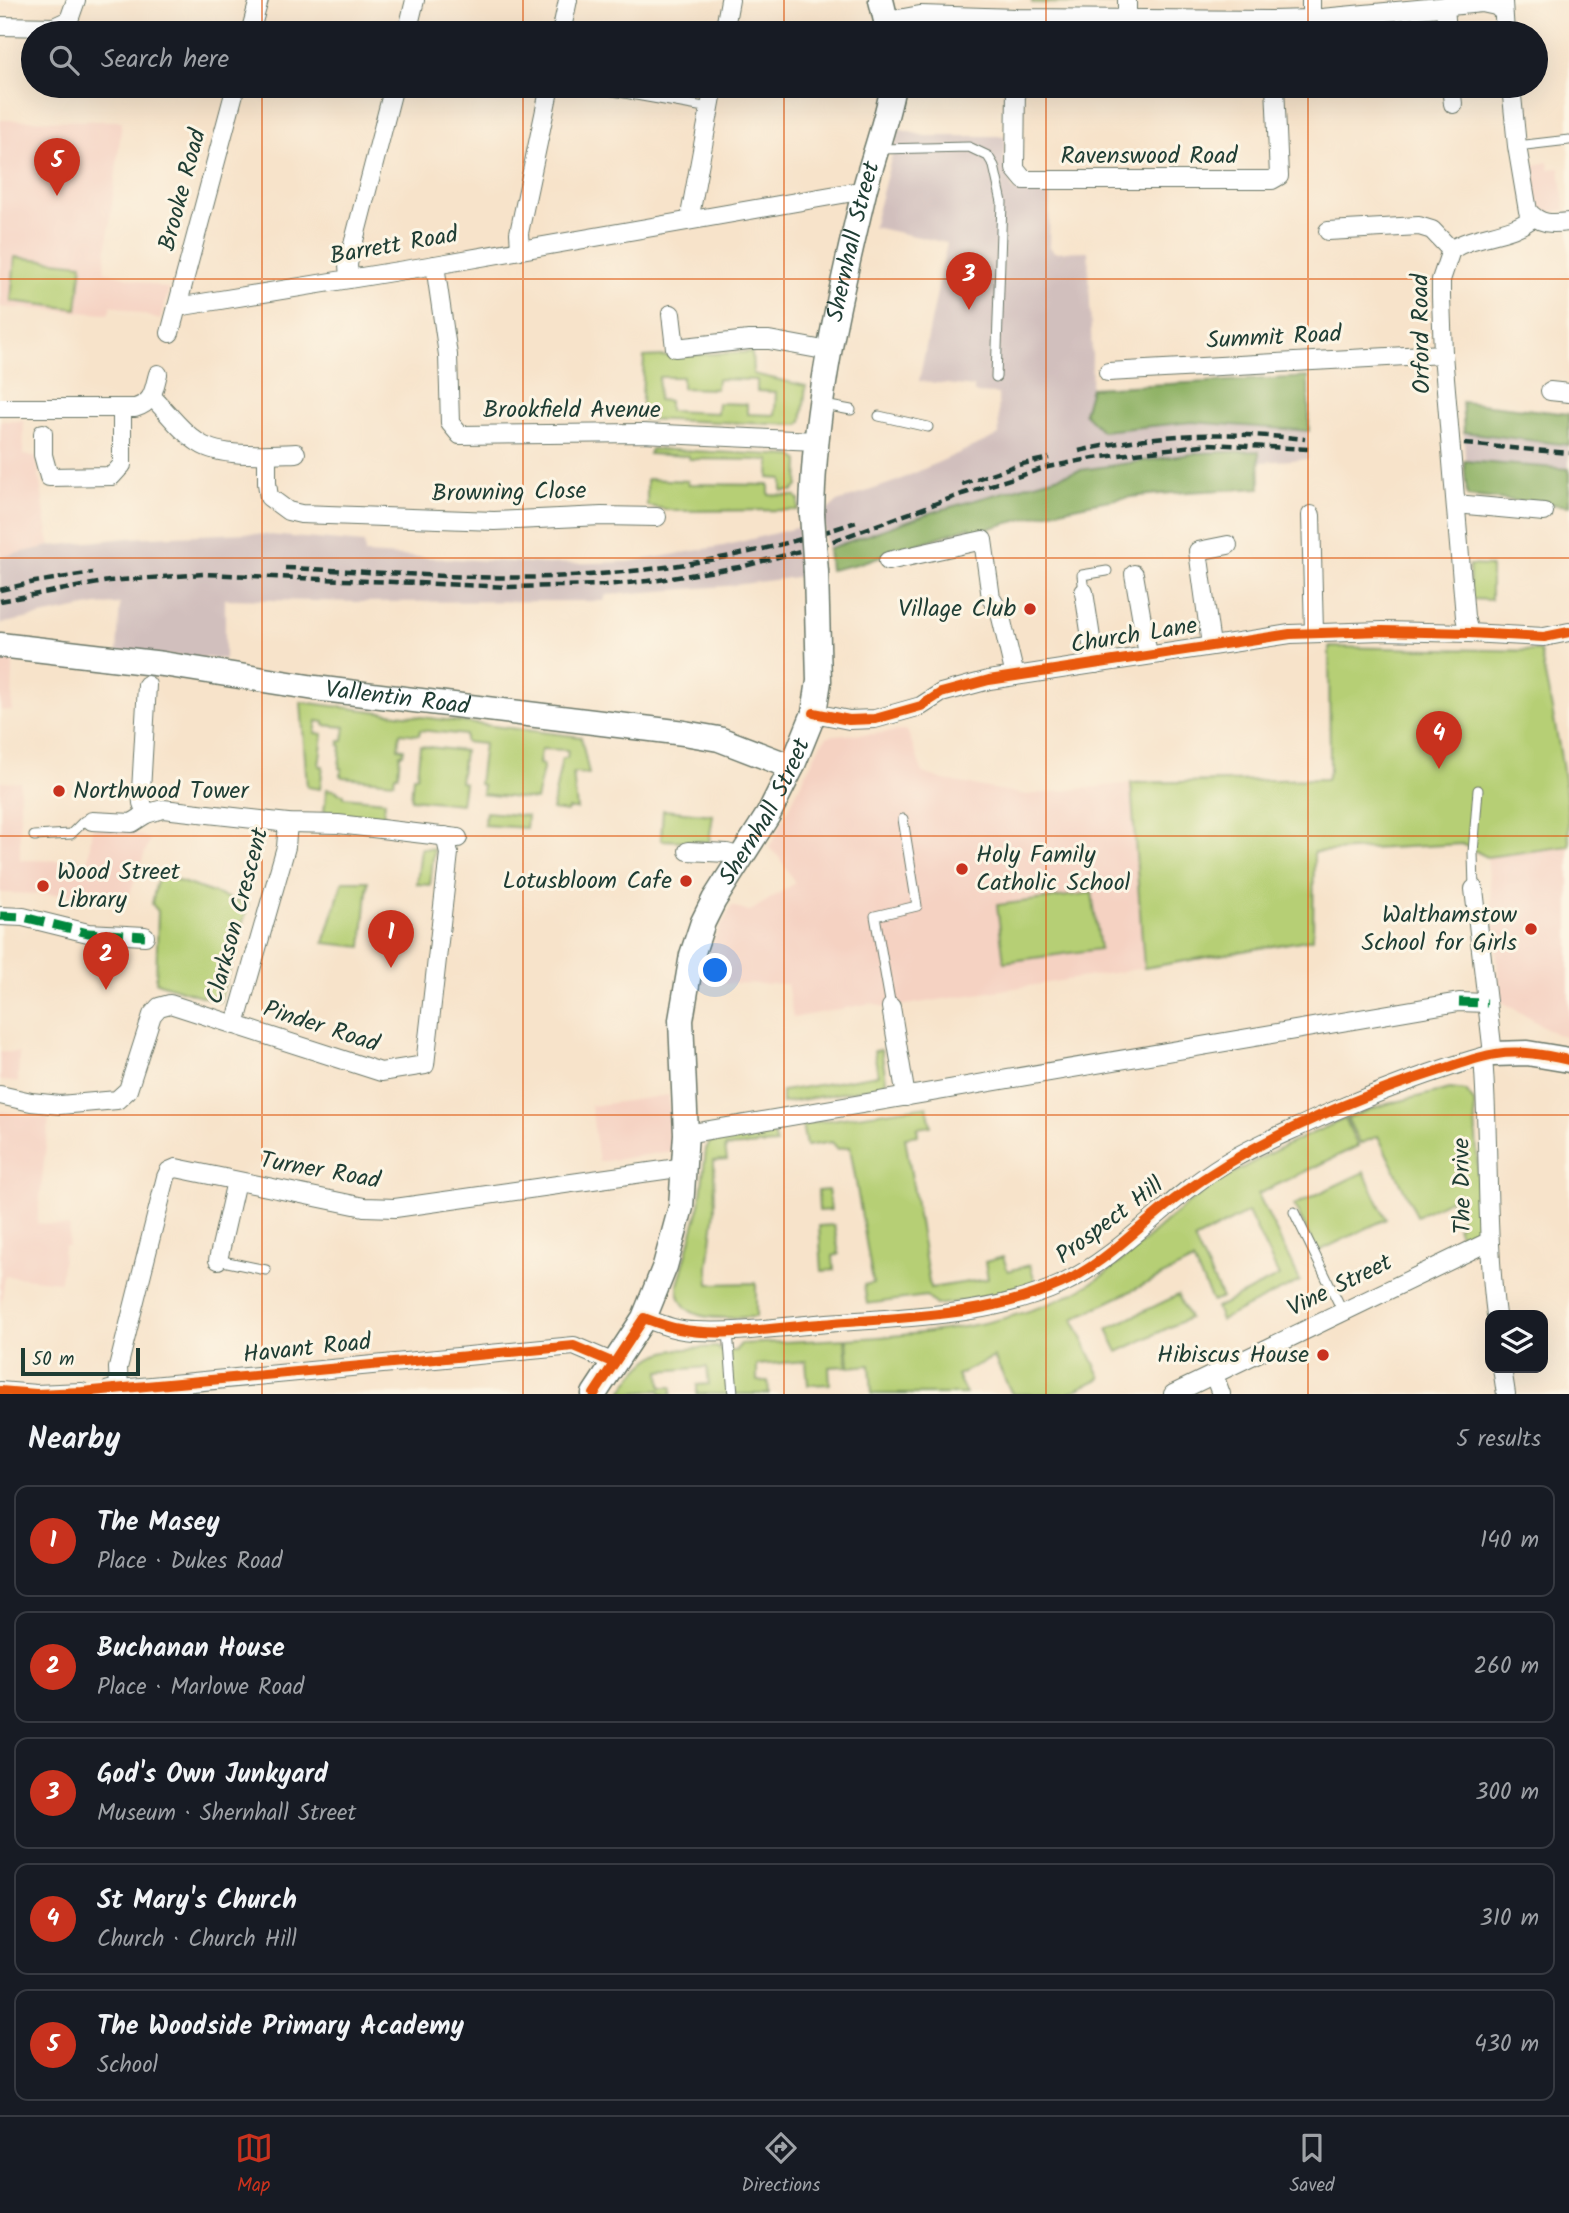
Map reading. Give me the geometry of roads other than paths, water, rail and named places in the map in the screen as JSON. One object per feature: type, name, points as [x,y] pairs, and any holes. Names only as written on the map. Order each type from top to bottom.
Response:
[{"type":"street","points":[[67,21],[76,0]]},
{"type":"street","points":[[253,21],[259,0]]},
{"type":"street","points":[[410,21],[415,0]]},
{"type":"street","points":[[564,21],[568,0]]},
{"type":"street","points":[[726,21],[730,0]]},
{"type":"street","points":[[1127,0],[1127,20]]},
{"type":"street","points":[[1311,0],[1311,19]]},
{"type":"street","points":[[1301,21],[1482,3],[1503,6]]},
{"type":"street","points":[[1444,6],[1446,21]]},
{"type":"street","points":[[886,18],[920,15],[973,21]]},
{"type":"street","points":[[1109,21],[1148,21]]},
{"type":"street","points":[[0,26],[21,26]]},
{"type":"street","name":"Brooke Road","points":[[177,307],[233,98]]},
{"type":"street","points":[[349,279],[348,264],[391,98]]},
{"type":"street","points":[[520,248],[519,233],[547,98]]},
{"type":"street","points":[[694,218],[691,210],[712,98]]},
{"type":"street","name":"Shernhall Street","points":[[594,1394],[644,1318],[665,1266],[681,1208],[686,1135],[681,1019],[692,955],[708,911],[768,815],[792,767],[814,713],[819,681],[812,514],[819,404],[842,283],[890,98]]},
{"type":"street","name":"Ravenswood Road","points":[[1016,98],[1015,169],[1024,180],[1272,180],[1279,176],[1276,98]]},
{"type":"street","points":[[1452,98],[1453,104]]},
{"type":"street","points":[[1512,98],[1525,205],[1533,217],[1542,223],[1569,222]]},
{"type":"street","name":"Barrett Road","points":[[177,307],[865,190]]},
{"type":"street","name":"Orford Road","points":[[1469,633],[1465,617],[1443,354],[1441,279],[1451,250],[1472,238],[1526,223],[1533,217]]},
{"type":"street","points":[[1328,231],[1419,226],[1432,230],[1451,250]]},
{"type":"street","name":"Brookfield Avenue","points":[[435,265],[448,355],[450,423],[460,435],[642,433],[816,441]]},
{"type":"street","points":[[170,333],[177,307]]},
{"type":"street","points":[[671,314],[675,348],[769,340],[829,351]]},
{"type":"street","name":"Summit Road","points":[[1108,372],[1443,354]]},
{"type":"street","points":[[0,408],[135,408],[146,405],[152,397],[158,374]]},
{"type":"street","points":[[1549,391],[1569,393]]},
{"type":"street","points":[[152,397],[196,442],[207,448],[267,454],[296,453]]},
{"type":"street","points":[[43,433],[43,455],[49,477],[112,476],[122,465],[122,408]]},
{"type":"street","name":"Browning Close","points":[[267,454],[268,492],[276,505],[301,514],[494,521],[602,516],[657,517]]},
{"type":"street","points":[[1456,504],[1544,512]]},
{"type":"street","points":[[1311,515],[1314,632]]},
{"type":"street","points":[[888,561],[983,540],[991,598],[1000,613],[1015,676]]},
{"type":"street","points":[[1211,645],[1198,551],[1228,545]]},
{"type":"street","points":[[1134,574],[1148,655]]},
{"type":"street","points":[[1084,592],[1095,664]]},
{"type":"street","name":"Church Lane","points":[[814,713],[849,720],[874,719],[920,706],[941,693],[960,686],[1211,645],[1314,632],[1469,633],[1544,637],[1569,632]]},
{"type":"street","name":"Vallentin Road","points":[[0,645],[212,670],[315,688],[684,733],[719,739],[792,767]]},
{"type":"street","points":[[146,814],[141,791],[147,685]]},
{"type":"street","points":[[92,821],[132,823],[146,814],[163,809],[288,823]]},
{"type":"street","name":"Clarkson Crescent","points":[[235,1025],[286,847],[288,823],[338,824],[452,837],[425,1065]]},
{"type":"street","points":[[688,851],[727,853],[741,857]]},
{"type":"street","name":"The Drive","points":[[1474,889],[1487,1003],[1488,1242],[1495,1310]]},
{"type":"street","points":[[0,916],[23,917],[88,933],[145,936]]},
{"type":"street","points":[[686,1135],[1459,1002],[1487,1003]]},
{"type":"street","name":"Pinder Road","points":[[0,1095],[60,1105],[117,1100],[128,1090],[152,1015],[163,1004],[381,1072],[425,1065]]},
{"type":"street","points":[[891,1007],[906,1097]]},
{"type":"street","points":[[1488,1055],[1527,1053],[1569,1060]]},
{"type":"street","name":"Prospect Hill","points":[[644,1318],[676,1329],[729,1331],[961,1311],[1041,1292],[1096,1264],[1176,1198],[1223,1164],[1374,1093],[1488,1055]]},
{"type":"street","name":"Turner Road","points":[[114,1389],[166,1177],[169,1171],[176,1168],[364,1207],[396,1208],[685,1167]]},
{"type":"street","points":[[218,1260],[236,1181]]},
{"type":"street","name":"Vine Street","points":[[1173,1394],[1488,1242]]},
{"type":"street","name":"Havant Road","points":[[114,1389],[574,1346],[614,1363]]},
{"type":"street","points":[[1504,1373],[1506,1394]]},
{"type":"street","points":[[1214,1374],[1221,1394]]},
{"type":"street","points":[[0,1391],[36,1394],[82,1392]]},
{"type":"lane","points":[[653,98],[710,108]]},
{"type":"lane","points":[[1517,146],[1569,140]]},
{"type":"lane","points":[[876,149],[970,147],[988,156],[999,180],[1002,202],[996,377]]},
{"type":"lane","points":[[819,404],[851,410]]},
{"type":"lane","points":[[879,416],[928,427]]},
{"type":"lane","points":[[1084,592],[1082,575],[1107,570]]},
{"type":"lane","points":[[1474,889],[1473,853],[1478,790]]},
{"type":"lane","points":[[891,1007],[875,916],[917,906],[903,819]]},
{"type":"lane","points":[[34,836],[71,834],[84,821],[92,821]]},
{"type":"lane","points":[[1294,1212],[1343,1312]]},
{"type":"lane","points":[[218,1260],[266,1270]]},
{"type":"lane","points":[[729,1331],[733,1394]]},
{"type":"railway","points":[[1079,451],[1136,440],[1192,435],[1305,439]]},
{"type":"railway","points":[[0,601],[109,581],[204,574],[510,587],[605,585],[659,580],[745,566],[825,544],[962,494],[1048,467],[1094,458],[1210,444],[1308,449]]},
{"type":"railway","points":[[1464,444],[1569,453]]},
{"type":"railway","points":[[962,484],[1014,466],[1049,458]]},
{"type":"railway","points":[[285,568],[484,577],[550,577],[628,572],[743,553],[856,522]]},
{"type":"railway","points":[[0,590],[93,573]]},
{"type":"place","name":"The Woodside Primary Academy","points":[[57,196]]},
{"type":"place","name":"God's Own Junkyard","points":[[969,310]]},
{"type":"place","name":"Village Club","points":[[1030,609]]},
{"type":"place","name":"St Mary's Church","points":[[1439,769]]},
{"type":"place","name":"Northwood Tower","points":[[59,791]]},
{"type":"place","name":"Holy Family Catholic School","points":[[962,869]]},
{"type":"place","name":"Lotusbloom Cafe","points":[[686,881]]},
{"type":"place","name":"Wood Street Library","points":[[43,886]]},
{"type":"place","name":"Walthamstow School for Girls","points":[[1531,929]]},
{"type":"place","name":"The Masey","points":[[391,968]]},
{"type":"place","name":"Buchanan House","points":[[106,990]]},
{"type":"place","name":"Hibiscus House","points":[[1323,1355]]}]
